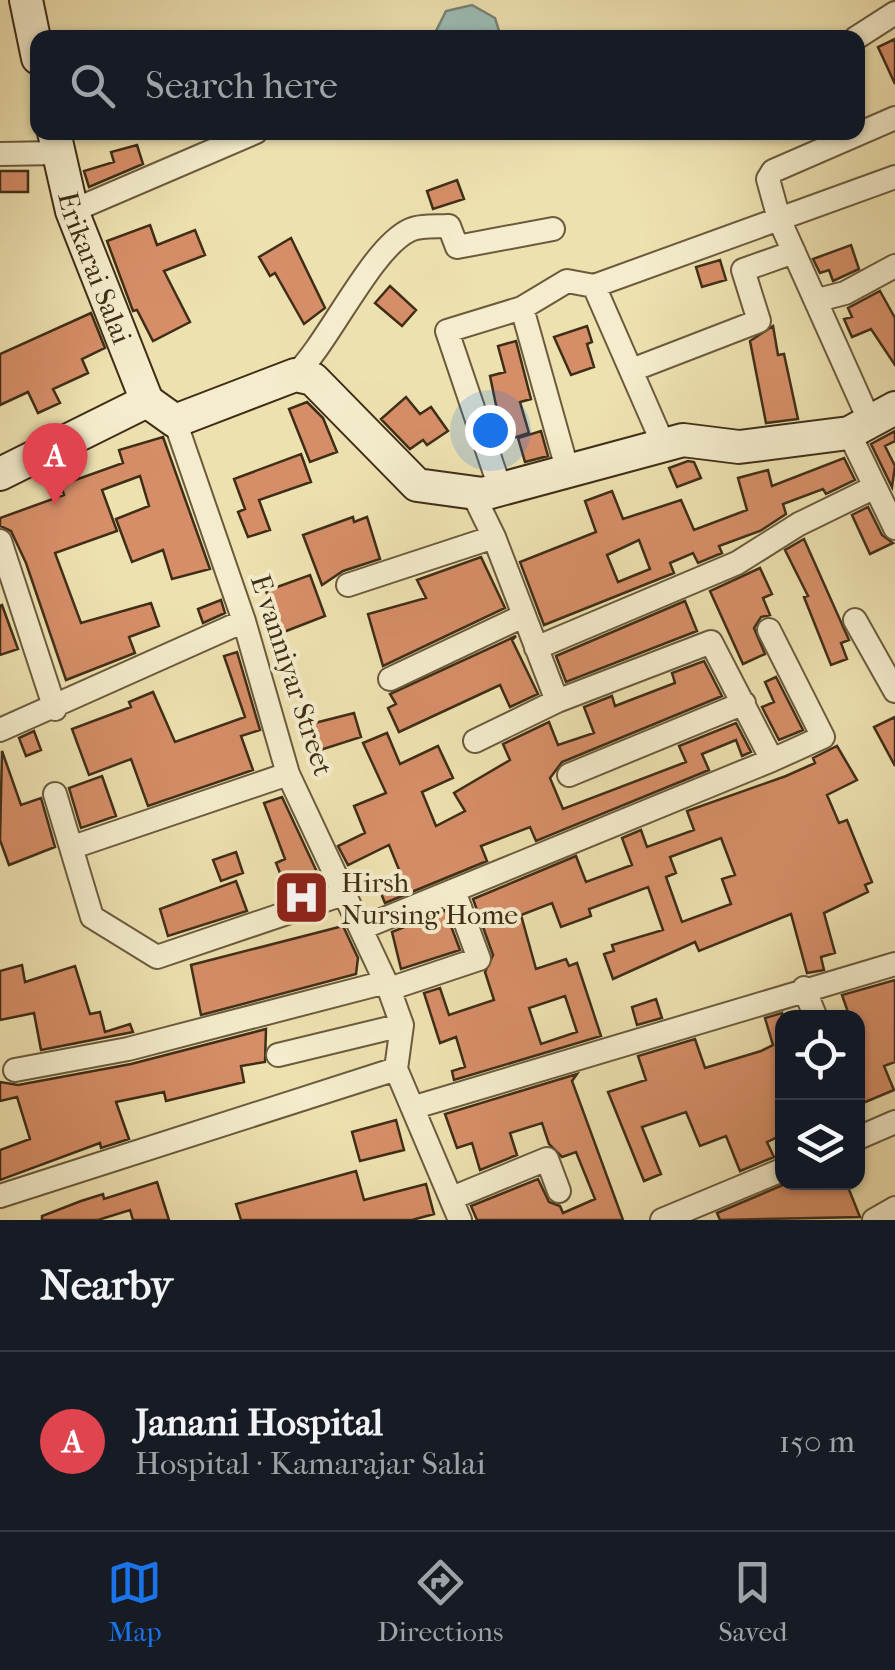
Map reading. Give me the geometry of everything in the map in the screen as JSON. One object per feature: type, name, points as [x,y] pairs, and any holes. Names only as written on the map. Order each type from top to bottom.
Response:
[{"type":"main road","points":[[26,0],[32,30]]},
{"type":"main road","name":"Erikarai Salai","points":[[56,142],[72,212],[147,402]]},
{"type":"main road","points":[[0,474],[147,402],[175,421],[295,375],[313,379],[417,485],[486,490],[683,440],[739,446],[871,421]]},
{"type":"street","points":[[865,32],[895,13]]},
{"type":"street","points":[[865,131],[895,118]]},
{"type":"street","points":[[72,212],[238,140]]},
{"type":"street","points":[[844,140],[773,171],[768,179],[778,219],[871,421],[875,487],[895,528]]},
{"type":"street","points":[[0,154],[56,142]]},
{"type":"street","points":[[557,702],[494,536],[447,331],[522,308],[567,281],[594,286],[895,177]]},
{"type":"street","points":[[295,375],[386,252],[412,229],[448,226],[456,248],[553,229]]},
{"type":"street","points":[[632,370],[759,321],[743,270],[794,252]]},
{"type":"street","points":[[818,300],[845,294],[895,266]]},
{"type":"street","points":[[594,286],[664,446]]},
{"type":"street","points":[[522,308],[568,472]]},
{"type":"street","name":"E vanniyar Street","points":[[175,421],[244,621],[288,774],[362,928],[402,1025],[396,1069]]},
{"type":"street","points":[[536,648],[737,563],[800,524],[875,487]]},
{"type":"street","points":[[348,584],[494,536]]},
{"type":"street","points":[[0,540],[55,709]]},
{"type":"street","points":[[390,678],[523,616]]},
{"type":"street","points":[[855,620],[895,691]]},
{"type":"street","points":[[0,730],[55,709],[244,621]]},
{"type":"street","points":[[362,928],[823,738],[769,630]]},
{"type":"street","points":[[475,741],[557,702],[711,642],[772,760]]},
{"type":"street","points":[[568,775],[744,703]]},
{"type":"street","points":[[73,847],[288,774]]},
{"type":"street","points":[[55,794],[92,918],[157,958],[346,894]]},
{"type":"street","points":[[15,1070],[128,1049],[387,986],[478,959],[454,890]]},
{"type":"street","points":[[415,1107],[895,964]]},
{"type":"street","points":[[804,988],[813,1010]]},
{"type":"street","points":[[278,1055],[402,1025]]},
{"type":"street","points":[[0,1196],[396,1069],[457,1214],[547,1159],[559,1191]]},
{"type":"street","points":[[865,1135],[895,1122]]},
{"type":"street","points":[[662,1220],[775,1173]]},
{"type":"street","points":[[874,1220],[895,1208]]},
{"type":"water","points":[[472,5],[495,18],[499,30],[436,30],[446,11]]},
{"type":"building","points":[[895,39],[895,84],[878,47]]},
{"type":"building","points":[[137,145],[143,164],[89,187],[84,171],[114,162],[111,152]]},
{"type":"building","points":[[0,171],[28,171],[28,192],[0,192]]},
{"type":"building","points":[[457,180],[464,199],[433,209],[427,191]]},
{"type":"building","points":[[150,225],[157,245],[195,230],[205,255],[164,271],[190,322],[153,341],[137,310],[133,311],[107,241]]},
{"type":"building","points":[[291,238],[325,308],[304,324],[275,273],[270,276],[259,257]]},
{"type":"building","points":[[851,245],[859,269],[833,281],[829,270],[820,273],[813,259]]},
{"type":"building","points":[[720,260],[726,280],[702,287],[696,267]]},
{"type":"building","points":[[390,286],[416,310],[402,326],[375,303]]},
{"type":"building","points":[[880,291],[895,318],[895,365],[871,329],[852,337],[844,319],[852,317],[848,308]]},
{"type":"building","points":[[91,313],[105,348],[82,359],[88,373],[53,389],[60,403],[38,413],[28,392],[0,405],[0,354]]},
{"type":"building","points":[[587,326],[592,342],[587,344],[594,367],[571,375],[554,337]]},
{"type":"building","points":[[773,326],[778,355],[784,354],[798,419],[766,423],[750,341]]},
{"type":"building","points":[[516,341],[531,399],[520,402],[529,433],[500,442],[492,412],[497,410],[490,376],[505,372],[498,346]]},
{"type":"building","points":[[406,397],[420,414],[431,407],[448,431],[427,445],[423,440],[410,449],[381,419]]},
{"type":"building","points":[[307,402],[323,418],[337,452],[310,462],[289,409]]},
{"type":"building","points":[[541,431],[548,456],[525,462],[518,438]]},
{"type":"building","points":[[895,431],[895,441],[885,446],[895,466],[892,487],[871,444]]},
{"type":"building","points":[[163,437],[210,569],[172,579],[163,550],[132,562],[116,519],[149,506],[140,476],[102,490],[117,531],[55,553],[81,623],[151,603],[159,626],[129,637],[135,653],[66,680],[26,563],[11,531],[0,526],[0,518],[64,495],[61,485],[123,463],[119,450]]},
{"type":"building","points":[[301,454],[311,482],[259,500],[270,530],[248,537],[238,512],[245,509],[234,479]]},
{"type":"building","points":[[844,458],[855,480],[826,494],[823,489],[783,504],[786,514],[760,531],[719,546],[722,553],[698,563],[693,553],[670,563],[674,573],[544,625],[520,562],[596,532],[585,501],[612,491],[623,519],[681,500],[694,530],[747,510],[738,478],[768,470],[772,486]],"holes":[[[639,540],[650,569],[618,582],[607,555]]]},
{"type":"building","points":[[694,462],[701,478],[677,487],[669,468]]},
{"type":"building","points":[[868,507],[882,535],[893,543],[870,554],[852,515]]},
{"type":"building","points":[[353,517],[354,522],[367,517],[380,559],[343,571],[322,585],[303,535]]},
{"type":"building","points":[[804,539],[849,640],[841,643],[847,659],[831,665],[804,597],[808,596],[785,550]]},
{"type":"building","points":[[481,557],[505,608],[383,666],[368,614],[426,598],[417,580]]},
{"type":"building","points":[[760,568],[772,594],[763,598],[770,615],[761,617],[754,628],[765,654],[743,664],[710,591]]},
{"type":"building","points":[[310,575],[325,616],[281,633],[266,591]]},
{"type":"building","points":[[221,600],[225,613],[203,623],[198,609]]},
{"type":"building","points":[[685,601],[697,631],[566,682],[556,656]]},
{"type":"building","points":[[0,606],[18,649],[0,655]]},
{"type":"building","points":[[516,636],[512,640],[538,694],[510,707],[500,685],[399,732],[388,708],[396,704],[390,694]]},
{"type":"building","points":[[237,652],[260,730],[241,736],[253,770],[148,806],[131,759],[89,775],[72,729],[131,707],[129,702],[153,692],[175,742],[245,717],[224,656]]},
{"type":"building","points":[[704,661],[722,696],[562,762],[550,778],[563,809],[686,762],[679,746],[736,723],[751,752],[742,756],[736,740],[702,754],[709,770],[536,841],[530,827],[481,846],[487,861],[385,903],[378,886],[402,877],[389,845],[348,865],[338,846],[365,833],[354,806],[386,793],[363,743],[387,733],[400,764],[438,746],[453,778],[422,792],[436,826],[465,811],[454,793],[510,760],[503,744],[549,722],[558,745],[594,733],[584,707],[612,696],[615,706],[675,683],[672,673]]},
{"type":"building","points":[[776,677],[803,730],[779,740],[762,707],[774,702],[765,682]]},
{"type":"building","points":[[354,713],[361,737],[311,753],[303,726]]},
{"type":"building","points":[[895,717],[895,766],[874,727]]},
{"type":"building","points":[[34,731],[41,750],[26,756],[19,738]]},
{"type":"building","points":[[837,746],[857,780],[827,795],[839,823],[847,820],[872,882],[865,885],[868,892],[824,913],[835,953],[821,957],[824,970],[807,973],[791,914],[699,951],[695,942],[613,979],[604,954],[614,951],[612,945],[663,930],[648,887],[589,909],[591,916],[561,927],[552,903],[521,915],[536,969],[566,959],[569,966],[577,963],[601,1036],[454,1080],[452,1071],[465,1067],[456,1037],[440,1043],[424,993],[440,988],[449,1015],[494,1000],[485,972],[493,955],[473,899],[576,856],[586,882],[632,865],[622,838],[641,830],[647,847],[694,830],[687,811],[786,776],[815,763],[813,758]],"holes":[[[721,838],[735,875],[722,879],[731,904],[682,922],[666,877],[676,873],[670,857]],[[565,996],[577,1032],[541,1044],[529,1008]]]},
{"type":"building","points":[[2,751],[21,805],[41,798],[55,847],[9,865],[0,840]]},
{"type":"building","points":[[102,776],[116,816],[81,828],[69,788]]},
{"type":"building","points":[[282,797],[323,885],[289,896],[276,863],[285,859],[264,803]]},
{"type":"building","points":[[236,852],[243,873],[221,881],[213,860]]},
{"type":"building","points":[[236,881],[247,911],[168,936],[160,909]]},
{"type":"building","points":[[445,910],[460,950],[401,969],[392,932]]},
{"type":"building","points":[[343,926],[358,958],[356,974],[201,1015],[191,965]]},
{"type":"building","points":[[22,965],[25,982],[75,966],[90,1014],[100,1012],[105,1032],[130,1024],[133,1032],[41,1050],[34,1013],[0,1020],[0,971]]},
{"type":"building","points":[[895,980],[895,1062],[884,1066],[894,1090],[865,1102],[865,1010],[847,1010],[842,995]]},
{"type":"building","points":[[656,999],[662,1018],[637,1025],[632,1007]]},
{"type":"building","points":[[775,1015],[775,1138],[767,1142],[774,1157],[740,1171],[726,1136],[700,1146],[686,1112],[642,1127],[661,1174],[644,1181],[608,1092],[646,1080],[638,1056],[695,1039],[705,1068],[761,1051],[773,1045],[765,1018]]},
{"type":"building","points":[[266,1029],[265,1062],[241,1066],[244,1082],[166,1101],[164,1092],[116,1102],[129,1139],[101,1148],[100,1143],[0,1180],[0,1150],[30,1139],[17,1097],[0,1101],[0,1082],[18,1085],[131,1064]]},
{"type":"building","points":[[577,1074],[572,1081],[623,1220],[477,1220],[471,1206],[538,1179],[549,1202],[560,1206],[563,1213],[595,1199],[576,1152],[562,1157],[549,1144],[542,1123],[510,1133],[517,1155],[480,1170],[472,1143],[457,1148],[445,1114]]},
{"type":"building","points":[[396,1120],[404,1150],[360,1161],[352,1132]]},
{"type":"building","points":[[356,1171],[364,1200],[426,1184],[434,1214],[412,1220],[241,1220],[236,1204]]},
{"type":"building","points":[[157,1182],[169,1220],[133,1220],[130,1210],[98,1220],[42,1220],[42,1216],[81,1201],[103,1194],[104,1199]]},
{"type":"building","points":[[775,1188],[849,1190],[860,1217],[720,1220],[717,1213]]},
{"type":"place","name":"Janani Hospital","points":[[55,505]]},
{"type":"place","name":"Hirsh Nursing Home","points":[[302,898]]}]
